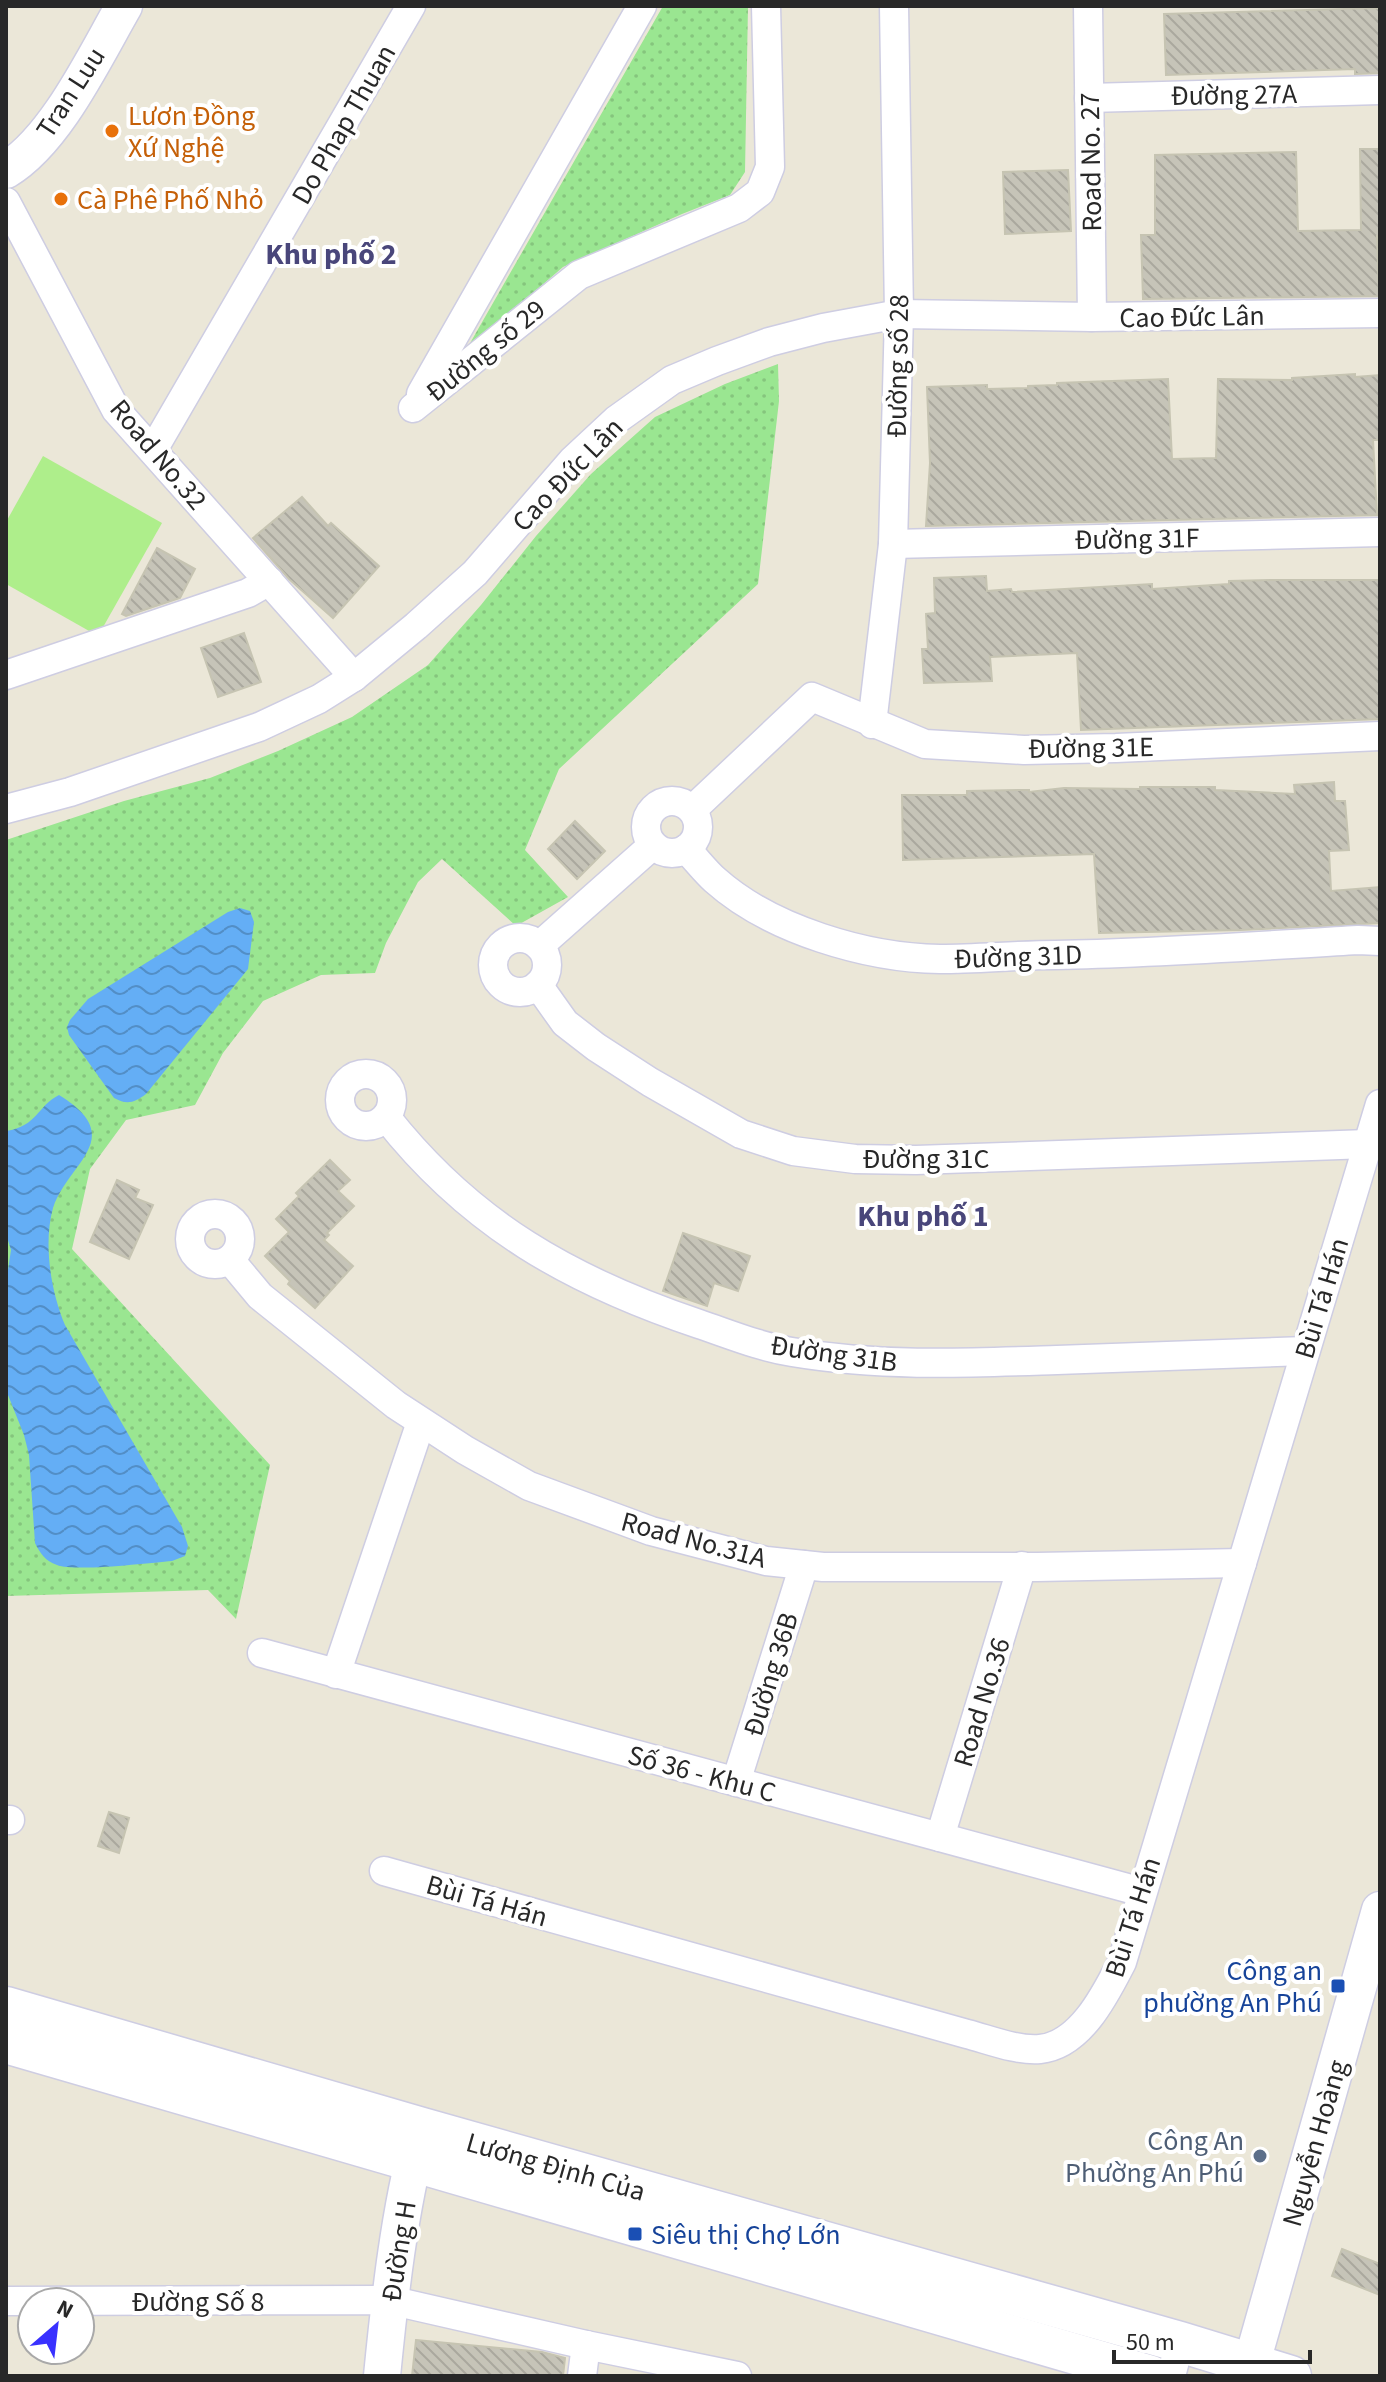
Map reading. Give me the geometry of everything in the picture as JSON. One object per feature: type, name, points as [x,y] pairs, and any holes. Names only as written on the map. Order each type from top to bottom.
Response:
[{"type":"main road","name":"Lương Định Của","points":[[6,2007],[417,2145],[1151,2376]]},
{"type":"main road","name":"Lương Định Của","points":[[6,2043],[417,2145],[1176,2359],[1291,2376]]},
{"type":"street","name":"Tran Luu","points":[[6,170],[23,158],[50,130],[124,6]]},
{"type":"street","name":"Do Phap Thuan","points":[[153,450],[411,6]]},
{"type":"street","name":"Đường số 29","points":[[642,6],[413,408],[579,275],[739,208],[760,192],[770,167],[766,6]]},
{"type":"street","name":"Đường số 28","points":[[872,724],[893,544],[899,314],[894,6]]},
{"type":"street","name":"Road No. 27","points":[[1088,6],[1092,317]]},
{"type":"street","name":"Đường 27A","points":[[1089,98],[1380,90]]},
{"type":"street","name":"Road No.32","points":[[6,202],[116,410],[354,677]]},
{"type":"street","name":"Cao Đức Lân","points":[[6,809],[70,792],[259,727],[319,699],[354,677],[475,573],[573,460],[616,420],[672,380],[769,342],[899,314],[1092,317],[1380,313]]},
{"type":"street","name":"Đường 31F","points":[[893,544],[1380,532]]},
{"type":"street","points":[[6,675],[248,593],[269,581]]},
{"type":"street","name":"Đường 31E","points":[[692,810],[812,697],[925,744],[1024,750],[1380,736]]},
{"type":"street","points":[[677,802],[692,810],[698,826],[693,843],[686,849],[669,853],[653,845],[646,830],[649,815],[655,808],[677,802]]},
{"type":"street","points":[[539,946],[653,845]]},
{"type":"street","name":"Đường 31D","points":[[686,849],[716,880],[747,904],[782,922],[858,948],[903,955],[938,959],[1380,941]]},
{"type":"street","points":[[523,939],[539,946],[547,962],[538,985],[521,992],[498,981],[493,964],[499,948],[506,942],[523,939]]},
{"type":"street","name":"Đường 31C","points":[[538,985],[565,1023],[639,1075],[741,1134],[793,1151],[855,1159],[916,1160],[1368,1144]]},
{"type":"street","name":"Bùi Tá Hán","points":[[384,1871],[928,2024],[1019,2047],[1040,2049],[1062,2043],[1097,2010],[1122,1962],[1380,1104]]},
{"type":"street","name":"Đường 31B","points":[[386,1117],[412,1150],[454,1192],[515,1238],[566,1270],[656,1309],[788,1352],[860,1361],[928,1364],[1305,1351]]},
{"type":"street","name":"Road No.31A","points":[[230,1260],[260,1296],[421,1422],[529,1486],[651,1531],[766,1561],[804,1565],[877,1568],[1242,1563]]},
{"type":"street","points":[[336,1674],[421,1422]]},
{"type":"street","name":"Đường 36B","points":[[736,1782],[804,1565]]},
{"type":"street","name":"Road No.36","points":[[940,1837],[1022,1566]]},
{"type":"street","name":"Số 36 - Khu C","points":[[262,1653],[1142,1892]]},
{"type":"street","name":"Nguyễn Hoàng","points":[[1250,2370],[1380,1910]]},
{"type":"street","name":"Đường H","points":[[382,2376],[389,2300],[417,2145]]},
{"type":"street","name":"Đường Số 8","points":[[6,2301],[389,2300],[737,2376]]},
{"type":"street","points":[[582,2376],[586,2345]]},
{"type":"green space","points":[[663,6],[748,6],[745,172],[730,195],[563,267],[465,352]]},
{"type":"green space","points":[[778,364],[779,401],[758,584],[559,769],[525,850],[568,897],[516,926],[442,859],[418,882],[386,943],[375,973],[321,975],[263,1001],[223,1053],[195,1105],[126,1120],[90,1169],[72,1249],[270,1465],[236,1619],[208,1590],[6,1596],[6,840],[124,801],[210,778],[352,717],[428,665],[591,474],[655,417],[725,384]]},
{"type":"green space","points":[[43,456],[162,523],[98,636],[6,584],[6,522]]},
{"type":"water","points":[[240,908],[250,911],[254,922],[248,969],[146,1094],[130,1102],[114,1098],[69,1035],[67,1027],[70,1020],[88,999],[228,912]]},
{"type":"water","points":[[59,1095],[79,1110],[90,1124],[92,1138],[53,1208],[49,1252],[56,1298],[65,1325],[182,1527],[188,1546],[185,1556],[172,1561],[66,1567],[46,1559],[35,1543],[29,1455],[6,1390],[6,1283],[11,1250],[6,1234],[6,1131],[25,1125]]},
{"type":"building","points":[[1380,8],[1380,73],[1355,74],[1355,69],[1166,75],[1164,14]]},
{"type":"building","points":[[1360,149],[1380,149],[1380,236],[1377,236],[1379,296],[1143,299],[1141,235],[1155,235],[1155,155],[1296,152],[1298,231],[1361,230]]},
{"type":"building","points":[[1068,170],[1071,231],[1005,234],[1003,172]]},
{"type":"building","points":[[1355,374],[1355,377],[1380,375],[1380,440],[1373,440],[1377,515],[926,526],[930,463],[927,387],[987,385],[987,389],[1028,388],[1057,383],[1168,379],[1172,459],[1216,458],[1218,379],[1292,380]]},
{"type":"building","points":[[302,497],[328,526],[331,523],[379,566],[333,618],[289,579],[253,538]]},
{"type":"building","points":[[157,548],[195,569],[180,598],[126,616],[122,614]]},
{"type":"building","points":[[986,576],[987,591],[1011,589],[1012,592],[1152,584],[1152,589],[1229,584],[1229,581],[1380,580],[1380,719],[1081,730],[1077,653],[990,657],[992,681],[924,683],[922,649],[928,649],[926,614],[935,613],[934,578]]},
{"type":"building","points":[[244,633],[261,682],[218,697],[201,648]]},
{"type":"building","points":[[1334,782],[1335,801],[1345,801],[1349,850],[1329,851],[1331,891],[1380,887],[1380,923],[1099,933],[1094,854],[903,860],[902,795],[1140,787],[1215,787],[1215,790],[1295,794],[1294,785]]},
{"type":"building","points":[[575,821],[605,851],[577,879],[548,849]]},
{"type":"building","points":[[330,1160],[350,1180],[338,1191],[354,1206],[324,1240],[353,1266],[315,1308],[288,1284],[290,1281],[265,1256],[289,1232],[276,1219],[299,1196],[296,1193]]},
{"type":"building","points":[[117,1180],[139,1190],[135,1198],[153,1205],[129,1259],[90,1242]]},
{"type":"building","points":[[683,1233],[750,1256],[738,1291],[714,1283],[707,1306],[663,1291]]},
{"type":"building","points":[[109,1812],[129,1818],[119,1853],[98,1846]]},
{"type":"building","points":[[1342,2249],[1380,2264],[1380,2295],[1332,2276]]},
{"type":"building","points":[[416,2340],[542,2352],[565,2358],[563,2376],[412,2376]]},
{"type":"place","name":"Lươn Đồng Xứ Nghệ","points":[[112,131]]},
{"type":"place","name":"Cà Phê Phố Nhỏ","points":[[61,199]]},
{"type":"place","name":"Công an phường An Phú","points":[[1338,1986]]},
{"type":"place","name":"Công An Phường An Phú","points":[[1260,2156]]},
{"type":"place","name":"Siêu thị Chợ Lớn","points":[[635,2234]]},
{"type":"district","name":"Khu phố 2","points":[[331,254]]},
{"type":"district","name":"Khu phố 1","points":[[923,1216]]}]
